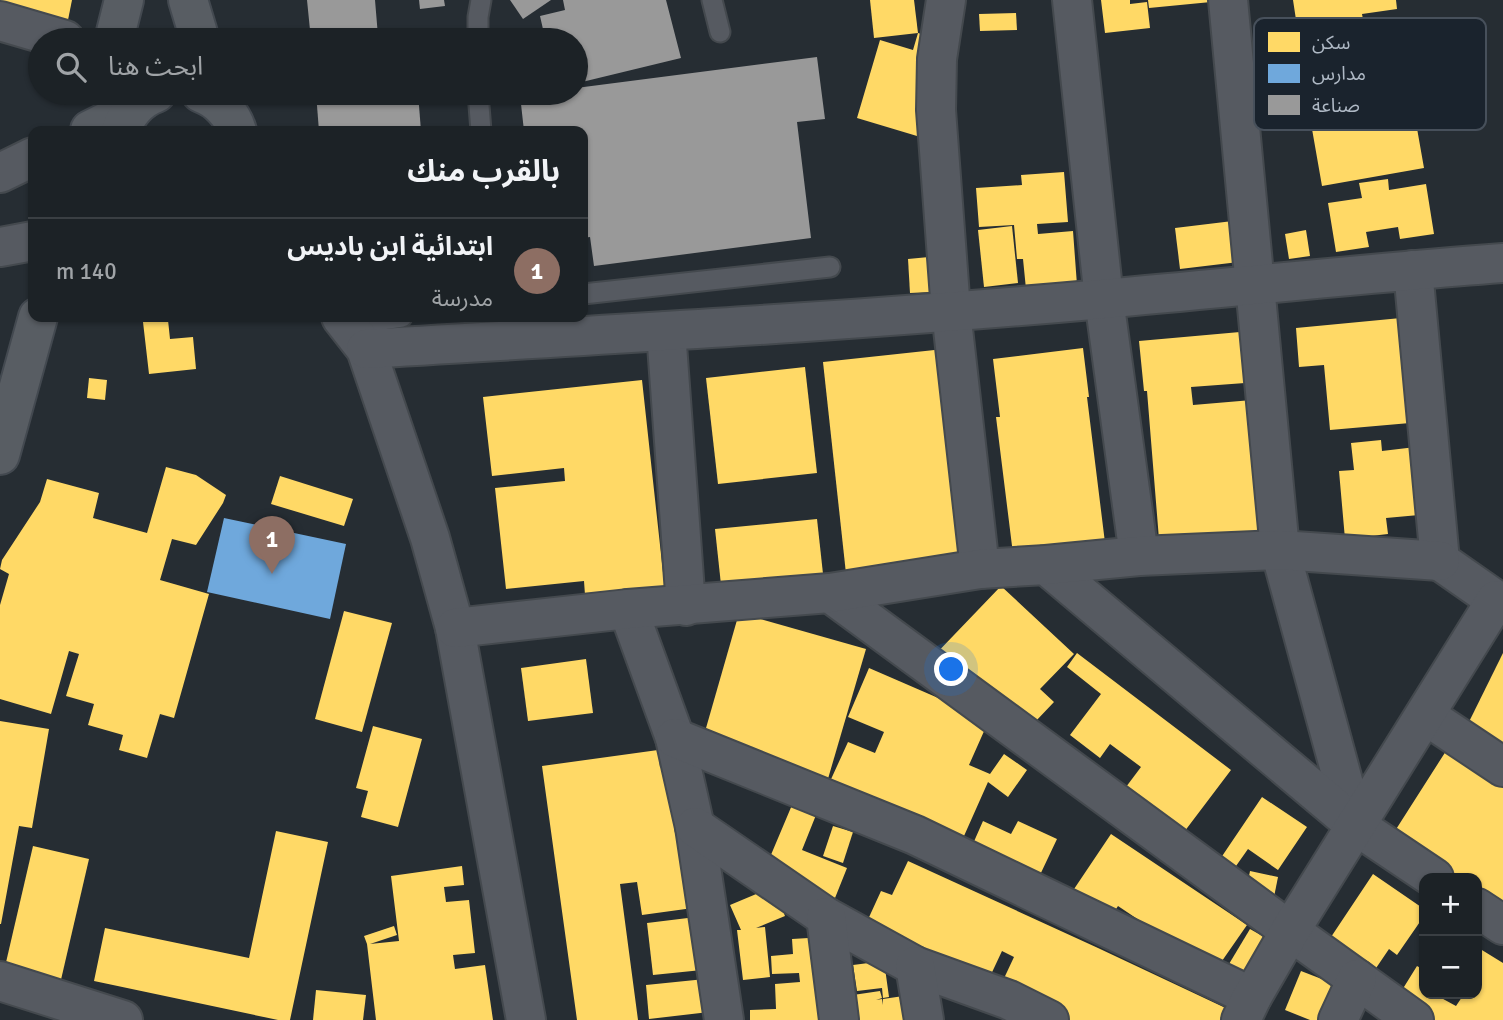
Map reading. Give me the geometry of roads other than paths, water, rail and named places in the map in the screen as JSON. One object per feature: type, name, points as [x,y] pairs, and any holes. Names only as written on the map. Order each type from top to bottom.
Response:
[{"type":"main road","points":[[117,28],[124,0]]},
{"type":"main road","points":[[188,0],[196,28]]},
{"type":"main road","points":[[0,455],[37,322]]},
{"type":"street","points":[[946,0],[937,59],[936,110],[951,311],[980,569]]},
{"type":"street","points":[[1072,0],[1104,299],[1139,556]]},
{"type":"street","points":[[1228,0],[1280,550],[1355,825]]},
{"type":"street","points":[[0,21],[28,29]]},
{"type":"street","points":[[0,173],[28,159]]},
{"type":"street","points":[[0,247],[28,242]]},
{"type":"street","points":[[526,1020],[455,628],[430,538],[352,330],[666,331],[1104,299],[1503,263]]},
{"type":"street","points":[[1413,270],[1440,561]]},
{"type":"street","points":[[666,331],[685,606]]},
{"type":"street","points":[[455,628],[628,609],[830,593],[980,569],[1139,556],[1280,550],[1440,561],[1499,603],[1355,825],[1246,1009],[915,835],[675,738]]},
{"type":"street","points":[[1046,565],[1355,825],[1427,873]]},
{"type":"street","points":[[830,593],[1414,1020]]},
{"type":"street","points":[[628,609],[675,738],[695,827],[724,1020]]},
{"type":"street","points":[[1425,715],[1503,767]]},
{"type":"street","points":[[695,827],[826,917],[915,966],[1010,1010],[1049,1020]]},
{"type":"street","points":[[1482,911],[1503,925]]},
{"type":"street","points":[[826,917],[839,1020]]},
{"type":"street","points":[[915,966],[924,1020]]},
{"type":"street","points":[[1338,1020],[1356,979]]},
{"type":"street","points":[[22,997],[123,1020]]},
{"type":"lane","points":[[478,28],[481,0]]},
{"type":"lane","points":[[712,0],[720,32]]},
{"type":"lane","points":[[479,105],[481,126]]},
{"type":"lane","points":[[588,293],[830,267]]},
{"type":"lane","points":[[352,330],[383,322]]},
{"type":"place","name":"ابتدائية ابن باديس","points":[[272,574]]}]
